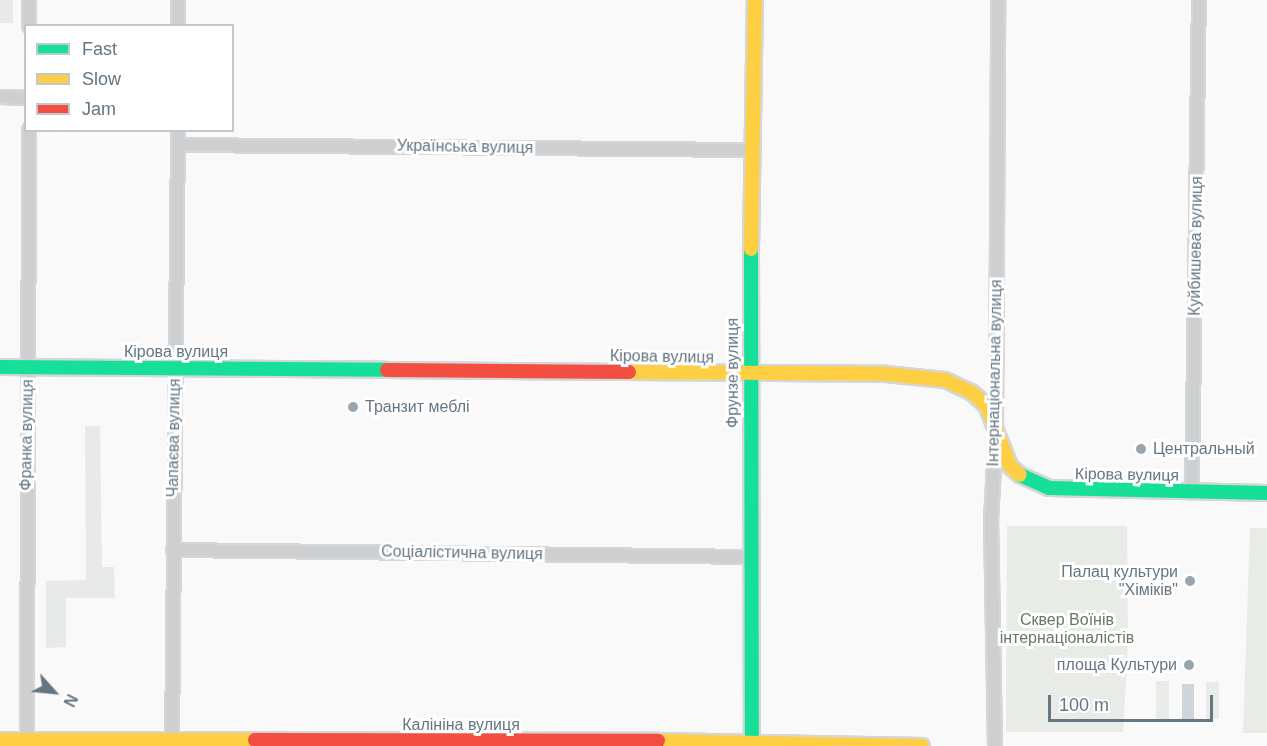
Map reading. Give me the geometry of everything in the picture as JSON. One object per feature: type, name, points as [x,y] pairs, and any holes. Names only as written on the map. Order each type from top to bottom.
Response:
[{"type":"street","points":[[29,0],[29,24]]},
{"type":"street","points":[[178,0],[178,24]]},
{"type":"street","name":"Фрунзе вулиця","points":[[752,744],[749,374],[756,0]]},
{"type":"street","name":"Інтернаціональна вулиця","points":[[995,746],[991,521],[996,428],[998,0]]},
{"type":"street","name":"Куйбишева вулиця","points":[[1192,492],[1198,0]]},
{"type":"street","points":[[0,97],[24,98]]},
{"type":"street","name":"Франка вулиця","points":[[27,740],[29,132]]},
{"type":"street","name":"Чапаєва вулиця","points":[[172,743],[178,132]]},
{"type":"street","name":"Українська вулиця","points":[[178,145],[753,150]]},
{"type":"street","name":"Кірова вулиця","points":[[0,367],[886,374],[945,380],[972,392],[986,405],[1010,466],[1027,480],[1049,488],[1267,493]]},
{"type":"street","name":"Соціалістична вулиця","points":[[173,550],[752,557]]},
{"type":"street","name":"Калініна вулиця","points":[[0,740],[172,743],[922,746]]},
{"type":"shaded area","points":[[0,0],[13,0],[13,23],[0,23]]},
{"type":"shaded area","points":[[85,426],[100,426],[102,567],[114,567],[115,598],[66,598],[66,647],[46,648],[46,581],[86,580]]},
{"type":"shaded area","points":[[1182,684],[1194,684],[1194,719],[1182,719]]},
{"type":"green space","name":"Сквер Воїнів інтернаціоналістів","points":[[1007,526],[1127,526],[1128,643],[1123,732],[1006,732]]},
{"type":"green space","points":[[1250,528],[1267,528],[1267,733],[1243,733]]},
{"type":"green space","points":[[1156,681],[1169,681],[1169,719],[1156,719]]},
{"type":"green space","points":[[1206,682],[1219,682],[1219,719],[1206,719]]},
{"type":"traffic: fast","points":[[751,249],[752,746]]},
{"type":"traffic: fast","points":[[0,367],[387,370]]},
{"type":"traffic: fast","points":[[1020,475],[1049,488],[1267,493]]},
{"type":"traffic: slow","points":[[751,249],[755,0]]},
{"type":"traffic: slow","points":[[629,372],[886,374],[945,380],[971,392],[986,405],[1010,466],[1020,475]]},
{"type":"traffic: slow","points":[[0,740],[255,740]]},
{"type":"traffic: slow","points":[[658,741],[922,746]]},
{"type":"traffic: jam","points":[[387,370],[629,372]]},
{"type":"traffic: jam","points":[[255,740],[658,741]]},
{"type":"place","name":"Транзит меблі","points":[[353,407]]},
{"type":"place","name":"Центральный","points":[[1141,449]]},
{"type":"place","name":"Палац культури \"Хіміків\"","points":[[1190,581]]},
{"type":"place","name":"площа Культури","points":[[1189,665]]}]
